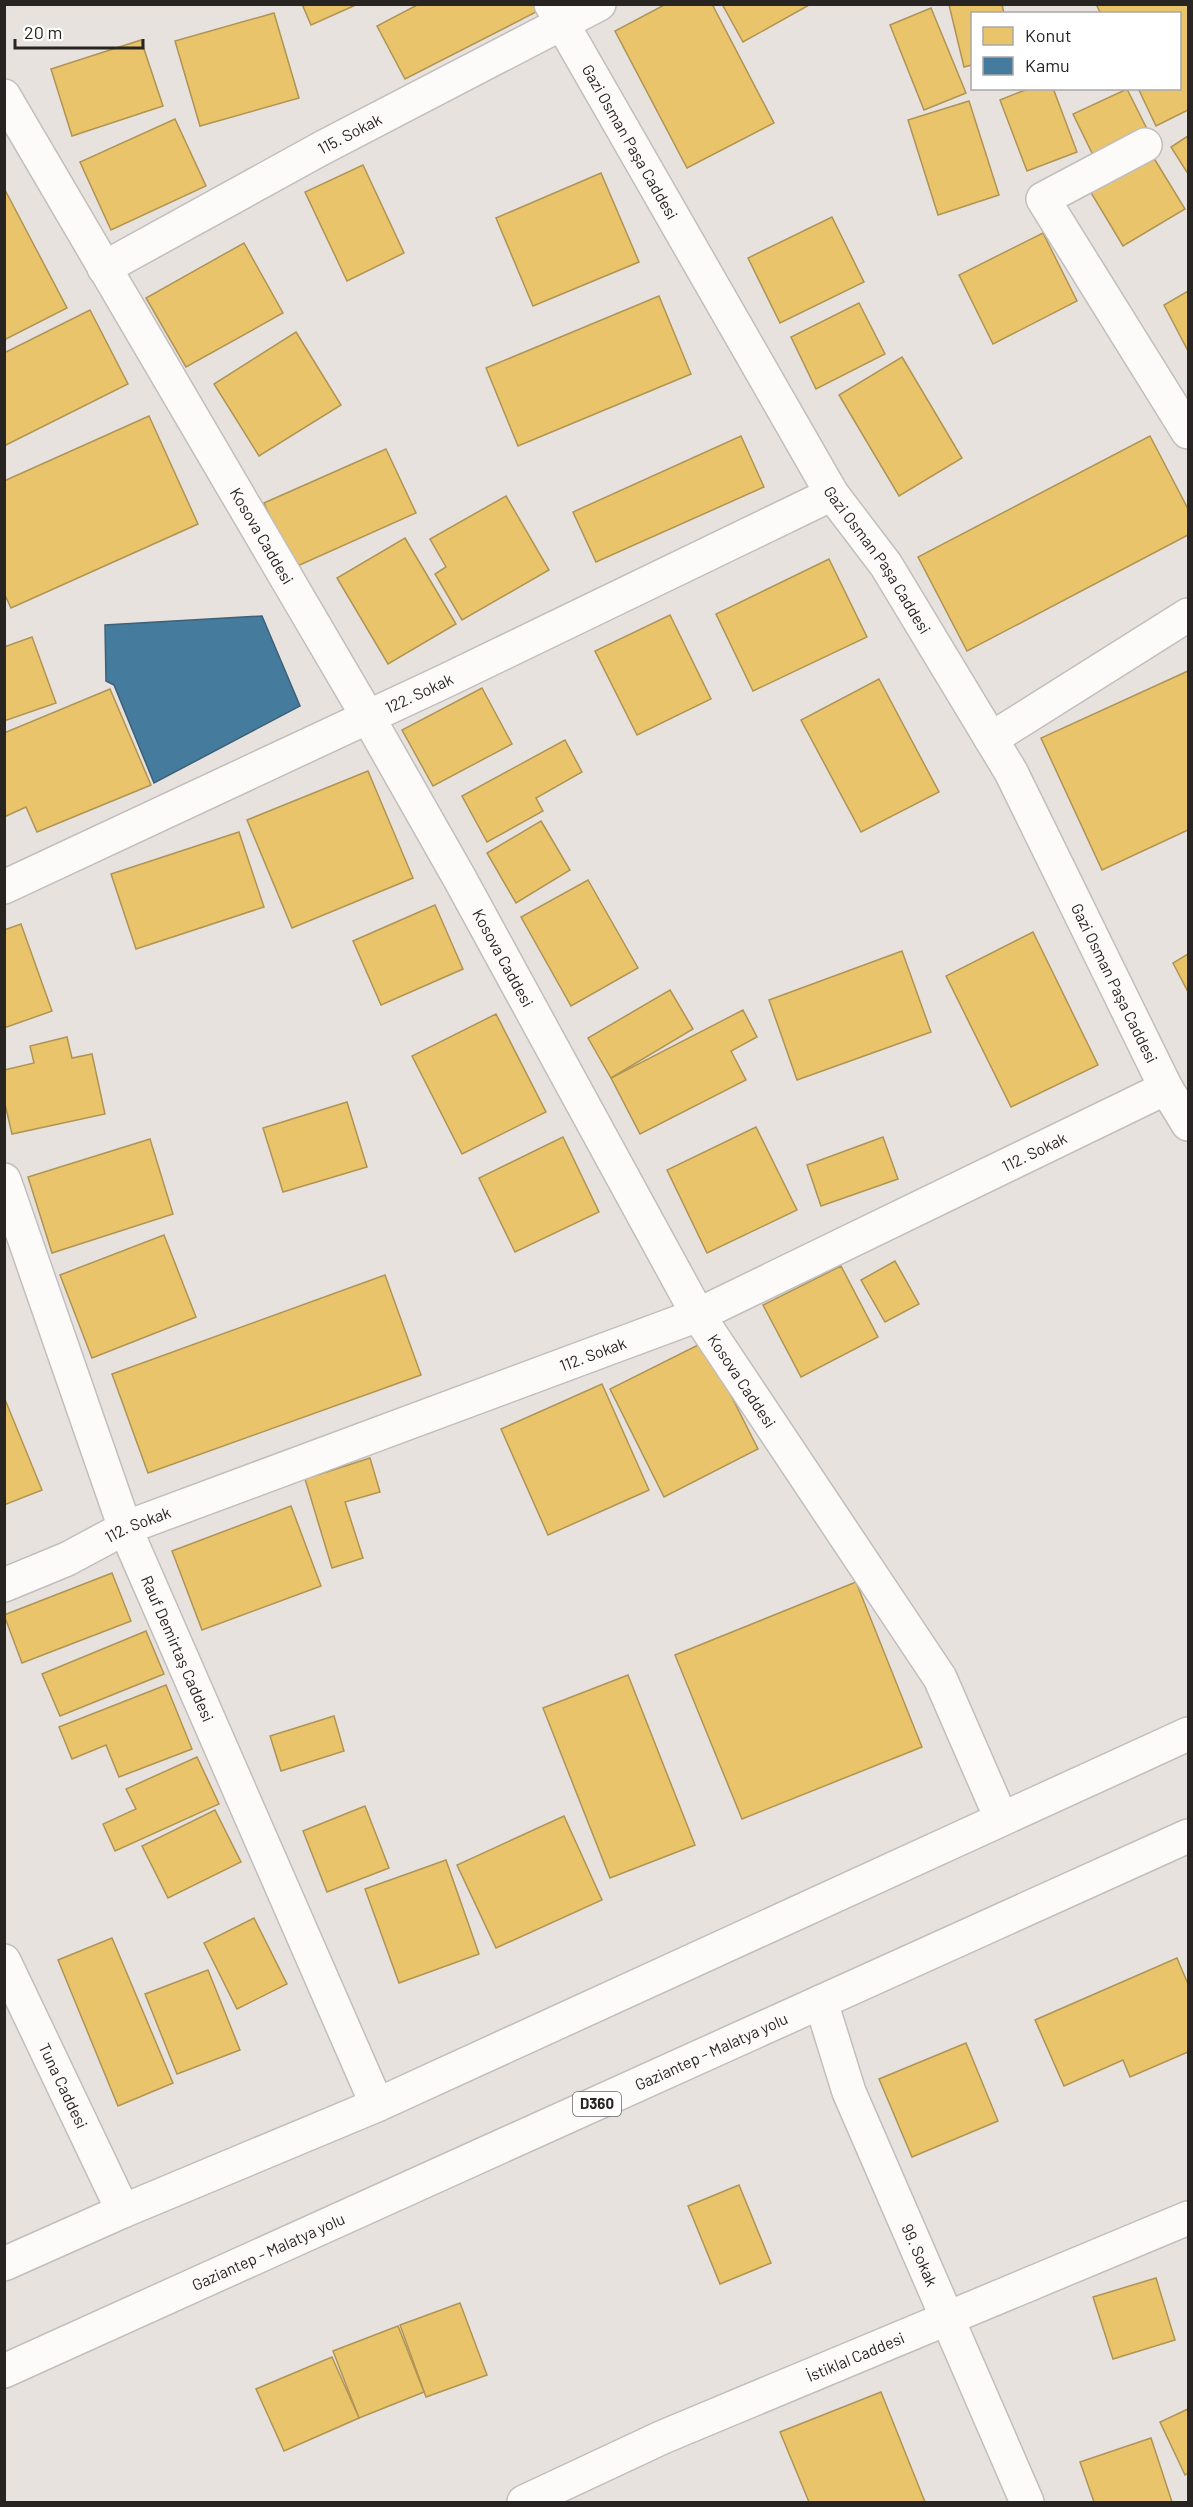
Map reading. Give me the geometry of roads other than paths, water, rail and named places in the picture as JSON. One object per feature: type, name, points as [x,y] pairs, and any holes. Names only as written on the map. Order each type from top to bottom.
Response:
[{"type":"main road","name":"115. Sokak","points":[[104,268],[557,15],[599,4]]},
{"type":"main road","name":"Gazi Osman Paşa Caddesi","points":[[557,15],[832,494],[886,565],[1011,772],[1166,1088],[1188,1124]]},
{"type":"main road","name":"Kosova Caddesi","points":[[4,96],[368,717],[460,879],[698,1315],[940,1678],[1001,1818]]},
{"type":"main road","points":[[1145,145],[1043,199],[1188,432]]},
{"type":"main road","name":"122. Sokak","points":[[4,887],[368,717],[832,494]]},
{"type":"main road","points":[[991,739],[1188,615]]},
{"type":"main road","name":"112. Sokak","points":[[4,1585],[67,1559],[125,1528],[698,1315],[1166,1088]]},
{"type":"main road","name":"Rauf Demirtaş Caddesi","points":[[4,1180],[125,1528],[377,2105]]},
{"type":"main road","points":[[4,2265],[123,2211],[377,2105],[1188,1734]]},
{"type":"main road","name":"Gaziantep - Malatya yolu","points":[[4,2371],[1188,1836]]},
{"type":"main road","name":"Tuna Caddesi","points":[[4,1961],[123,2211]]},
{"type":"main road","name":"99. Sokak","points":[[821,2002],[849,2092],[1027,2502]]},
{"type":"main road","name":"İstiklal Caddesi","points":[[524,2502],[663,2437],[1188,2218]]}]
